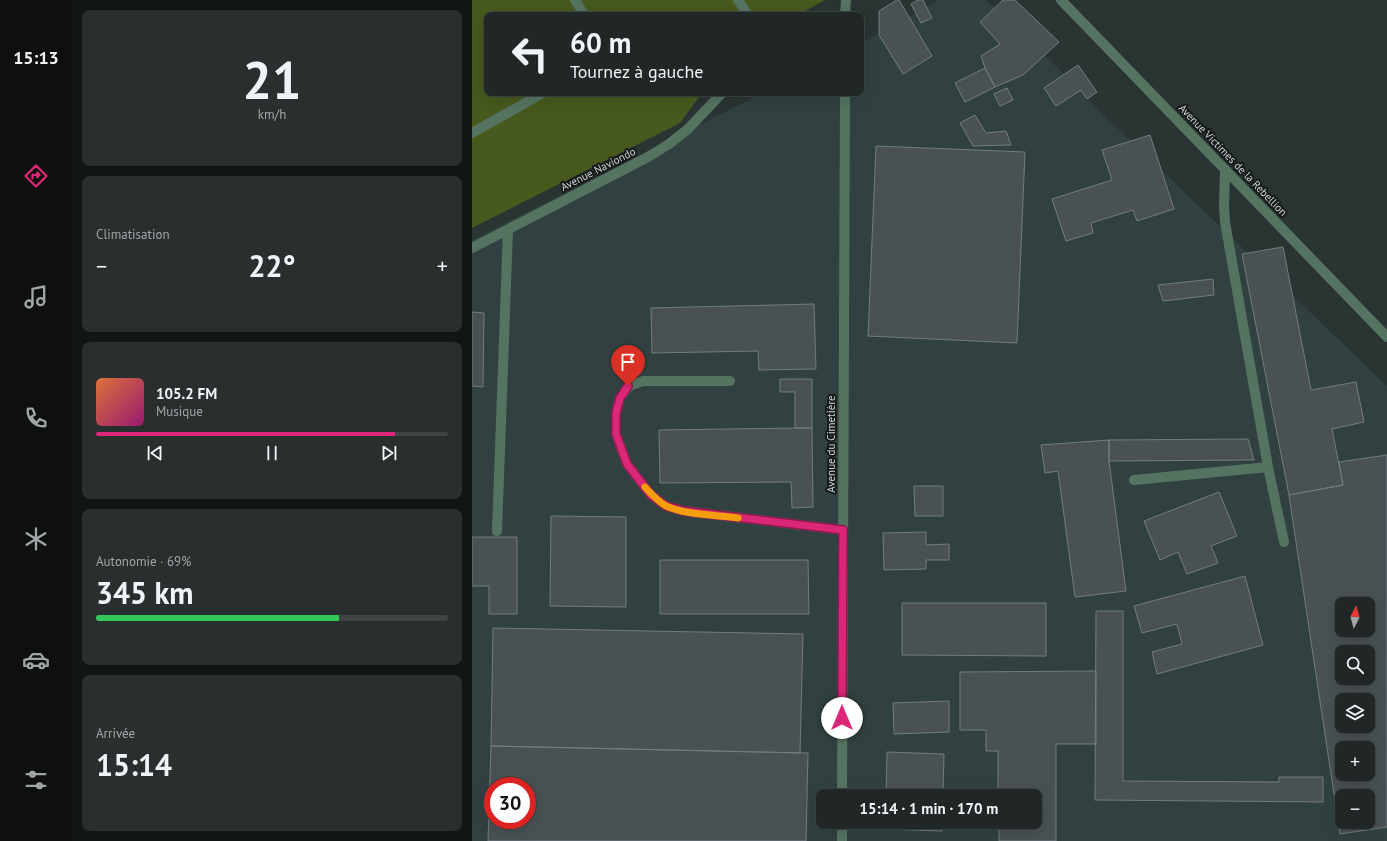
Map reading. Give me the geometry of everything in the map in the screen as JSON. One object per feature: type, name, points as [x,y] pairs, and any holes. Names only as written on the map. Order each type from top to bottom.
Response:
[{"type":"street","points":[[575,0],[582,12]]},
{"type":"street","points":[[738,0],[746,12]]},
{"type":"street","points":[[845,12],[846,0]]},
{"type":"street","name":"Avenue Victimes de la Rebellion","points":[[1061,0],[1387,337]]},
{"type":"street","points":[[472,133],[538,96]]},
{"type":"street","name":"Avenue Naviondo","points":[[472,248],[648,157],[670,144],[688,129],[719,96]]},
{"type":"street","name":"Avenue du Cimetière","points":[[842,789],[845,96]]},
{"type":"street","points":[[1225,170],[1225,222],[1268,467],[1284,542]]},
{"type":"street","points":[[497,531],[508,230]]},
{"type":"street","points":[[730,381],[643,381],[628,386],[620,398],[616,413],[616,434],[627,464],[651,495],[666,506],[684,511],[843,530]]},
{"type":"street","points":[[1134,480],[1268,467]]},
{"type":"street","points":[[842,829],[842,841]]},
{"type":"shaded area","points":[[939,0],[986,0],[1081,90],[1087,99],[1387,386],[1387,841],[472,841],[472,240],[757,96],[864,96],[864,42]]},
{"type":"green space","points":[[472,0],[825,0],[803,12],[484,12],[484,96],[700,96],[680,123],[472,228]]},
{"type":"building","points":[[899,0],[932,56],[903,74],[879,35],[879,11]]},
{"type":"building","points":[[918,0],[923,0],[932,18],[921,23],[911,4]]},
{"type":"building","points":[[1003,0],[1015,0],[1059,42],[1023,75],[995,87],[985,68],[981,56],[1000,44],[980,22]]},
{"type":"building","points":[[1078,65],[1097,92],[1087,99],[1081,90],[1056,106],[1044,88]]},
{"type":"building","points":[[985,68],[995,87],[965,102],[955,83]]},
{"type":"building","points":[[1007,88],[1013,100],[1000,106],[994,94]]},
{"type":"building","points":[[975,115],[986,133],[1006,131],[1011,145],[973,146],[960,123]]},
{"type":"building","points":[[1150,135],[1174,209],[1137,221],[1133,210],[1091,223],[1093,233],[1066,241],[1052,199],[1112,180],[1102,150]]},
{"type":"building","points":[[876,146],[1025,152],[1017,343],[868,336]]},
{"type":"building","points":[[1283,247],[1311,390],[1356,382],[1364,422],[1332,429],[1343,485],[1289,495],[1242,254]]},
{"type":"building","points":[[1213,279],[1214,295],[1163,301],[1158,285]]},
{"type":"building","points":[[814,304],[816,369],[759,370],[758,351],[652,353],[651,308]]},
{"type":"building","points":[[472,312],[484,313],[483,387],[472,386]]},
{"type":"building","points":[[780,379],[812,379],[812,428],[795,428],[795,392],[780,392]]},
{"type":"building","points":[[812,428],[813,507],[792,508],[791,482],[660,483],[659,430]]},
{"type":"building","points":[[1248,439],[1254,460],[1109,461],[1109,440]]},
{"type":"building","points":[[1109,440],[1109,461],[1126,591],[1075,597],[1058,471],[1045,473],[1041,445]]},
{"type":"building","points":[[1387,455],[1387,827],[1375,829],[1375,789],[1335,789],[1335,801],[1289,495],[1343,485],[1339,462]]},
{"type":"building","points":[[914,486],[943,486],[943,516],[915,516]]},
{"type":"building","points":[[1219,492],[1237,536],[1211,546],[1218,563],[1187,574],[1178,552],[1160,560],[1144,521]]},
{"type":"building","points":[[551,516],[626,517],[626,607],[550,606]]},
{"type":"building","points":[[926,532],[926,545],[949,544],[949,560],[926,560],[926,569],[884,570],[883,533]]},
{"type":"building","points":[[472,537],[517,537],[517,614],[489,614],[489,586],[472,586]]},
{"type":"building","points":[[660,560],[808,560],[809,614],[660,614]]},
{"type":"building","points":[[1245,576],[1263,645],[1157,674],[1152,652],[1182,644],[1177,624],[1142,633],[1134,606]]},
{"type":"building","points":[[902,603],[1046,603],[1046,656],[902,655]]},
{"type":"building","points":[[1096,611],[1123,611],[1123,781],[1279,782],[1279,777],[1323,777],[1323,802],[1095,800]]},
{"type":"building","points":[[493,628],[803,634],[800,753],[491,746]]},
{"type":"building","points":[[1096,671],[1096,744],[1056,744],[1056,841],[999,841],[999,829],[1042,829],[1042,789],[998,789],[998,751],[986,751],[986,730],[960,730],[960,672]]},
{"type":"building","points":[[949,701],[949,732],[894,734],[893,703]]},
{"type":"building","points":[[491,746],[808,753],[806,841],[488,841],[488,829],[536,829],[536,777],[490,777]]},
{"type":"building","points":[[887,752],[944,754],[943,789],[886,789]]},
{"type":"building","points":[[885,829],[942,829],[942,831]]},
{"type":"building","points":[[1339,829],[1374,829],[1340,834]]},
{"type":"slow traffic","points":[[645,487],[651,495],[666,506],[684,511],[738,518]]},
{"type":"route","points":[[628,386],[620,398],[616,413],[616,434],[627,464],[651,495],[666,506],[684,511],[843,530],[842,718]]}]
